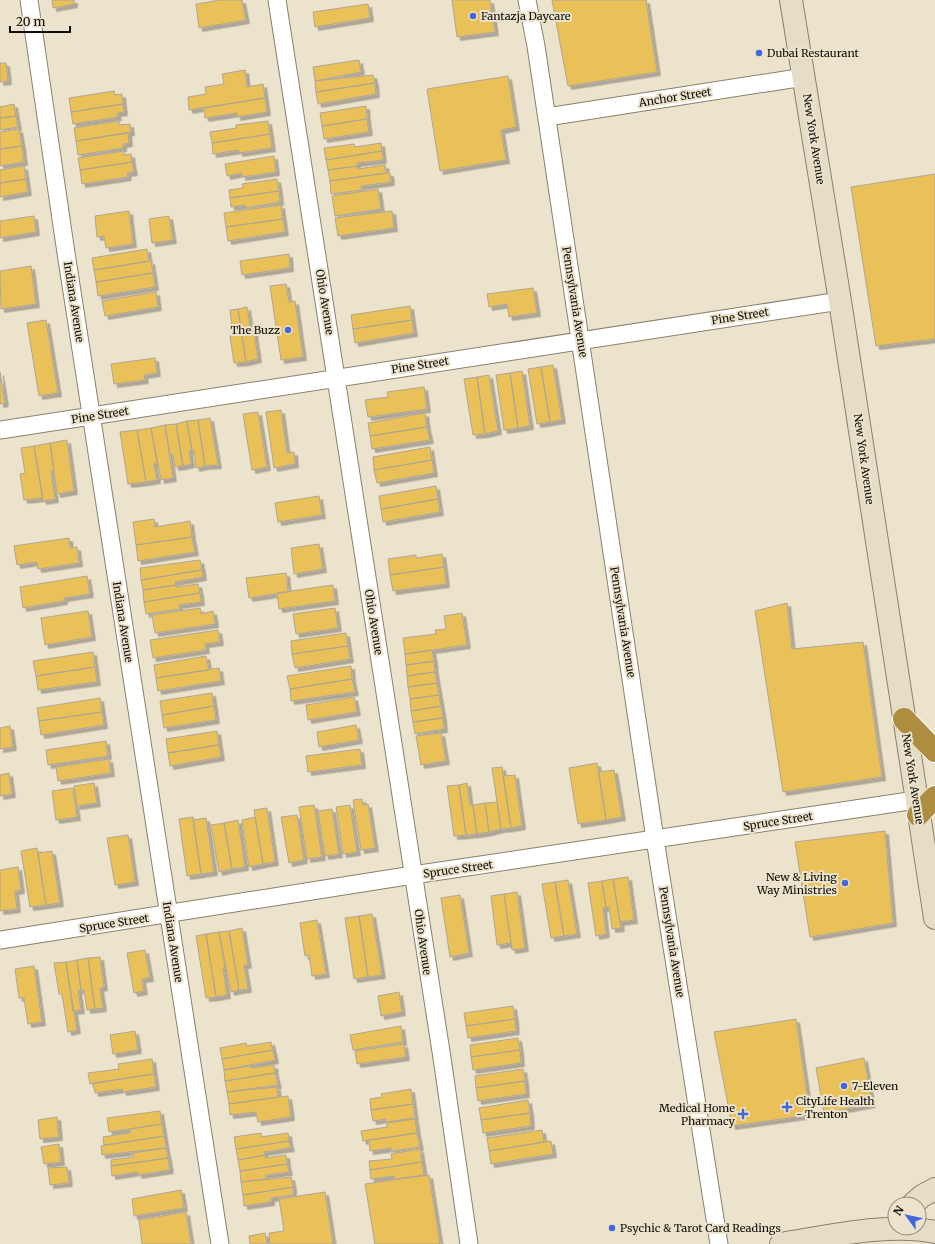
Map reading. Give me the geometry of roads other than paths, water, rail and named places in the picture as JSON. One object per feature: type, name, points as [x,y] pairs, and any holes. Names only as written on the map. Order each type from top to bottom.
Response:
[{"type":"highway","points":[[904,719],[935,751]]},
{"type":"street","name":"Indiana Avenue","points":[[29,0],[168,914],[220,1244]]},
{"type":"street","name":"Ohio Avenue","points":[[277,0],[337,378],[469,1244]]},
{"type":"street","name":"Pennsylvania Avenue","points":[[527,0],[547,117],[719,1244]]},
{"type":"street","name":"New York Avenue","points":[[792,0],[904,719],[923,804],[935,918]]},
{"type":"street","name":"Anchor Street","points":[[547,117],[804,77]]},
{"type":"street","name":"Pine Street","points":[[0,430],[840,301]]},
{"type":"street","name":"Spruce Street","points":[[0,940],[413,875],[656,839],[923,804]]},
{"type":"street","points":[[922,1196],[935,1189]]},
{"type":"street","points":[[780,1244],[887,1226]]},
{"type":"place","name":"Fantazja Daycare","points":[[473,16]]},
{"type":"place","name":"Dubai Restaurant","points":[[759,53]]},
{"type":"place","name":"The Buzz","points":[[288,330]]},
{"type":"place","name":"New & Living Way Ministries","points":[[845,883]]},
{"type":"place","name":"7-Eleven","points":[[844,1086]]},
{"type":"place","name":"CityLife Health - Trenton","points":[[787,1107]]},
{"type":"place","name":"Medical Home Pharmacy","points":[[743,1114]]},
{"type":"place","name":"Psychic & Tarot Card Readings","points":[[612,1228]]}]
